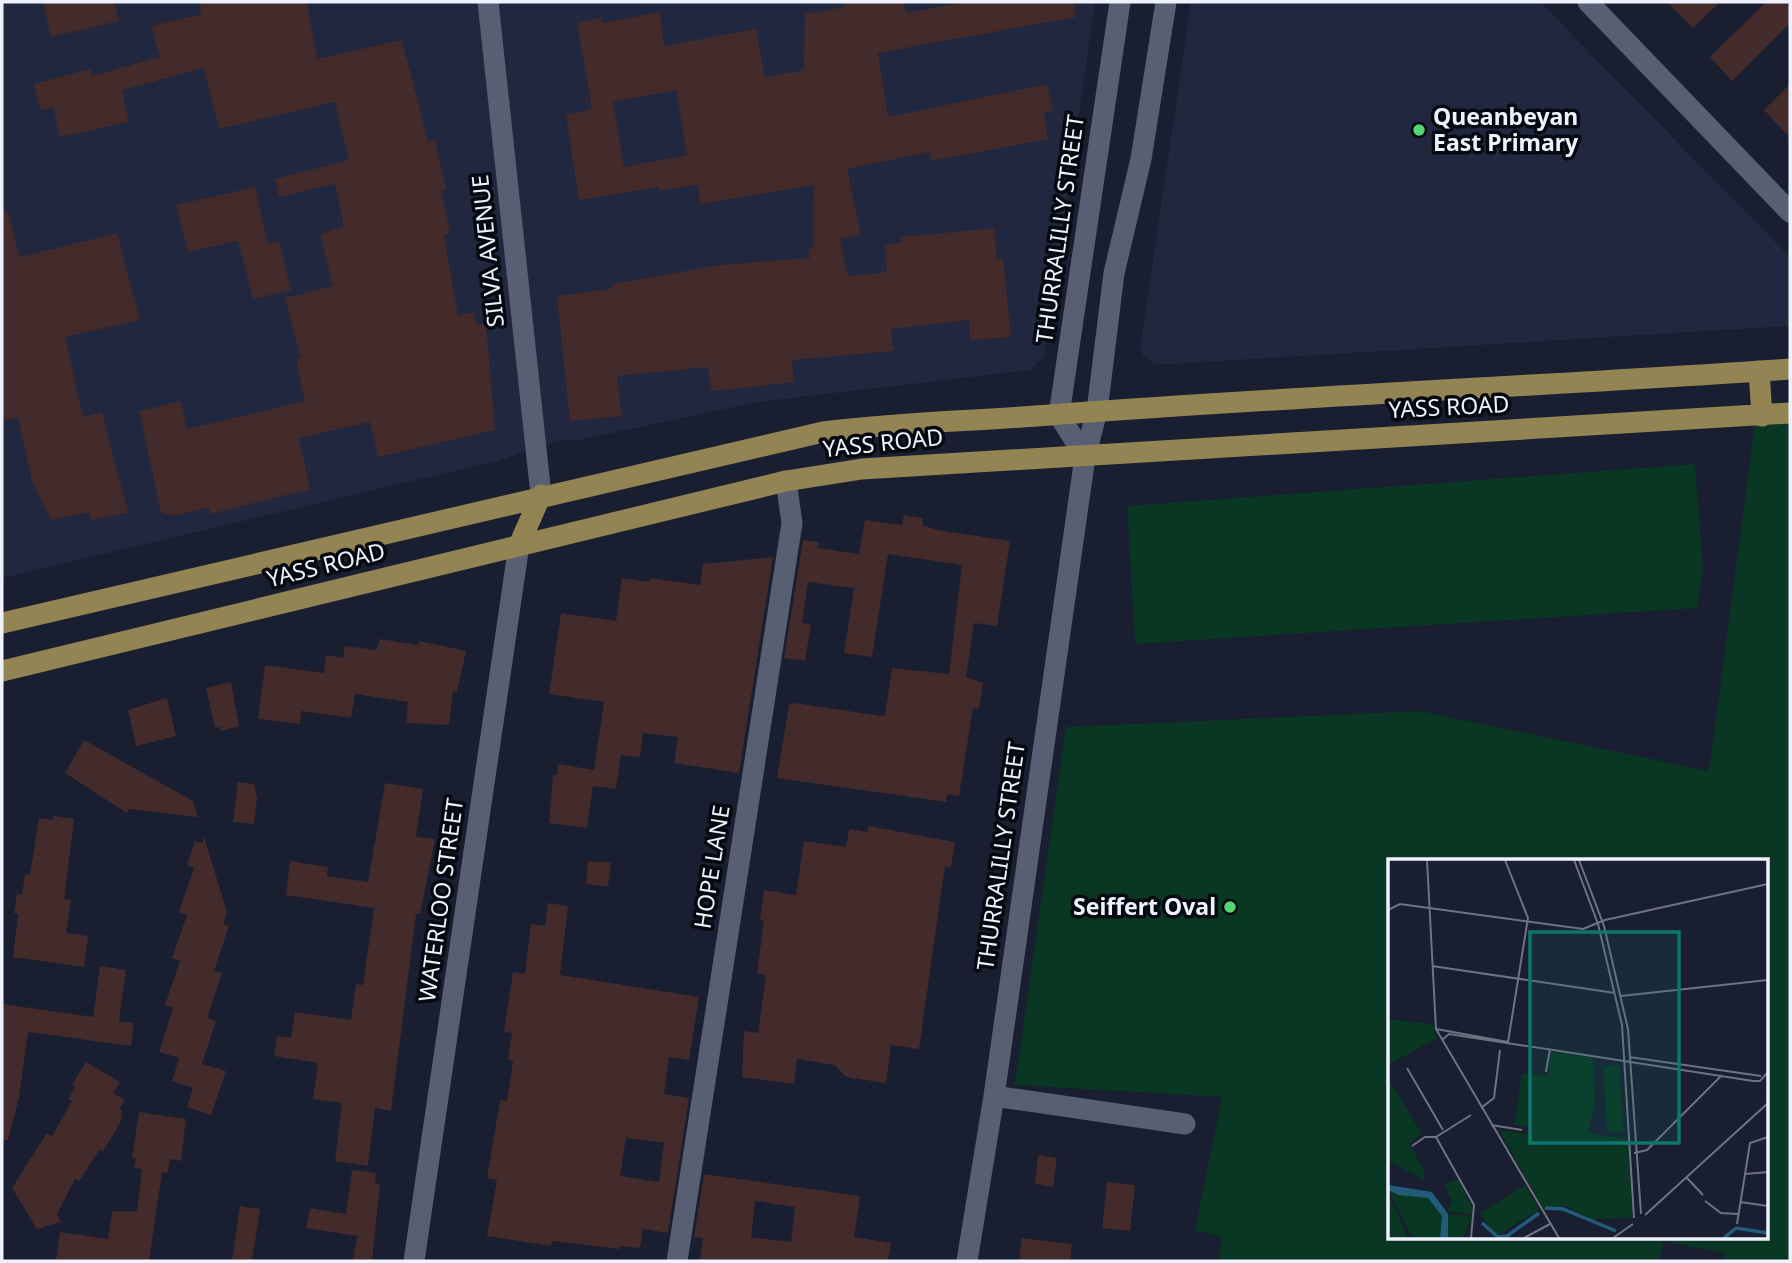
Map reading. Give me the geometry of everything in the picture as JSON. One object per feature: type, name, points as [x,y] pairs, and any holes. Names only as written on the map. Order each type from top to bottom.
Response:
[{"type":"main road","name":"YASS ROAD","points":[[2,623],[541,495],[823,432],[895,424],[1790,369]]},
{"type":"main road","points":[[1759,371],[1762,416]]},
{"type":"main road","name":"YASS ROAD","points":[[2,671],[786,481],[862,469],[1790,413]]},
{"type":"main road","points":[[519,545],[541,495]]},
{"type":"street","name":"SILVA AVENUE","points":[[488,2],[541,495]]},
{"type":"street","name":"THURRALILLY STREET","points":[[1059,415],[1120,2]]},
{"type":"street","name":"THURRALILLY STREET","points":[[967,1261],[994,1096],[1085,457],[1097,411],[1114,273],[1141,159],[1166,2]]},
{"type":"street","points":[[1588,2],[1790,212]]},
{"type":"street","points":[[1059,415],[1085,457]]},
{"type":"street","name":"HOPE LANE","points":[[677,1261],[792,523],[786,481]]},
{"type":"street","name":"WATERLOO STREET","points":[[414,1261],[519,545]]},
{"type":"street","points":[[994,1096],[1185,1124]]},
{"type":"shaded area","points":[[2,2],[1095,2],[1044,357],[1031,370],[758,402],[579,440],[558,441],[497,461],[2,578]]},
{"type":"shaded area","name":"Queanbeyan East Primary","points":[[1191,2],[1540,2],[1790,257],[1790,326],[1156,365],[1144,357],[1140,349]]},
{"type":"green space","points":[[1790,422],[1790,1261],[1724,1261],[1725,1253],[1663,1241],[1659,1261],[1218,1261],[1222,1237],[1195,1230],[1222,1097],[1015,1085],[1066,727],[1420,711],[1709,771],[1755,423]]},
{"type":"green space","points":[[1695,464],[1703,569],[1697,608],[1135,644],[1127,506]]},
{"type":"building","points":[[43,2],[114,2],[119,21],[51,37]]},
{"type":"building","points":[[199,2],[307,2],[317,59],[402,40],[428,142],[435,140],[446,189],[441,191],[450,233],[444,235],[458,316],[474,312],[477,326],[486,324],[495,430],[378,457],[370,422],[299,438],[310,489],[210,514],[209,507],[175,516],[161,512],[139,411],[181,401],[187,429],[305,401],[296,359],[301,358],[285,298],[333,286],[320,234],[344,227],[335,184],[279,197],[275,179],[349,160],[335,102],[219,129],[204,68],[122,90],[129,122],[60,137],[53,107],[40,110],[34,84],[90,69],[92,76],[160,57],[151,26],[202,14]]},
{"type":"building","points":[[843,2],[904,2],[906,13],[966,2],[1073,2],[1076,17],[878,53],[888,117],[1047,84],[1053,111],[1044,112],[1048,139],[931,161],[929,152],[847,169],[861,235],[840,239],[848,276],[887,272],[885,245],[902,242],[901,237],[994,228],[997,259],[1003,258],[1011,337],[970,340],[969,320],[891,329],[894,351],[792,360],[794,382],[733,389],[711,391],[708,367],[617,376],[622,416],[570,421],[557,296],[611,289],[611,284],[720,265],[810,258],[808,249],[813,248],[814,185],[701,204],[697,185],[659,191],[659,187],[579,200],[566,115],[592,109],[577,23],[601,18],[602,23],[660,12],[664,46],[756,29],[765,77],[804,70],[805,14],[844,7]],"holes":[[[676,90],[687,155],[624,167],[613,102]]]},
{"type":"building","points":[[1667,2],[1720,2],[1693,28]]},
{"type":"building","points":[[1766,2],[1790,2],[1790,23],[1732,81],[1710,57]]},
{"type":"building","points":[[1790,84],[1790,138],[1764,110]]},
{"type":"building","points":[[255,187],[268,244],[279,241],[291,290],[253,299],[238,241],[188,252],[176,205]]},
{"type":"building","points":[[7,210],[20,257],[117,233],[140,320],[65,337],[83,417],[102,412],[128,513],[91,520],[89,512],[51,520],[32,482],[18,417],[2,421],[2,211]]},
{"type":"building","points":[[904,515],[923,518],[922,525],[937,530],[1010,541],[997,626],[974,623],[966,677],[983,683],[979,709],[973,708],[959,796],[947,794],[946,802],[777,778],[789,705],[795,703],[881,716],[885,715],[892,668],[949,674],[962,565],[888,554],[872,657],[844,653],[854,588],[808,582],[802,623],[811,624],[805,661],[784,658],[803,540],[818,542],[818,548],[859,554],[865,520],[902,525]]},
{"type":"building","points":[[773,557],[739,773],[674,763],[678,737],[643,733],[640,757],[621,755],[616,789],[593,786],[587,828],[549,823],[553,775],[557,775],[558,764],[594,770],[604,702],[549,694],[561,613],[616,621],[622,578],[650,582],[650,578],[700,585],[703,564]]},
{"type":"building","points":[[380,639],[418,645],[419,641],[466,651],[457,692],[453,691],[449,725],[406,723],[408,702],[355,694],[351,718],[301,711],[300,724],[258,719],[265,665],[324,673],[326,655],[343,658],[345,646],[376,650]]},
{"type":"building","points":[[231,682],[239,726],[221,731],[220,727],[215,728],[206,688]]},
{"type":"building","points":[[167,698],[176,736],[136,746],[128,710]]},
{"type":"building","points":[[84,740],[193,801],[198,817],[128,809],[127,813],[65,773]]},
{"type":"building","points":[[238,782],[254,784],[257,798],[254,824],[233,822]]},
{"type":"building","points":[[385,783],[423,789],[416,837],[435,839],[420,914],[416,914],[391,1111],[375,1108],[368,1166],[335,1161],[342,1103],[313,1099],[318,1063],[274,1056],[277,1036],[291,1038],[295,1012],[351,1020],[356,984],[363,985],[374,908],[286,895],[290,861],[328,867],[327,876],[368,882]]},
{"type":"building","points":[[53,816],[74,819],[64,899],[71,900],[66,933],[88,936],[84,967],[13,957],[18,914],[14,913],[17,894],[22,895],[25,874],[30,875],[39,818],[53,820]]},
{"type":"building","points":[[868,826],[955,842],[951,867],[945,866],[919,1049],[891,1045],[886,1083],[845,1076],[835,1065],[797,1059],[794,1084],[742,1077],[744,1031],[758,1033],[766,975],[757,973],[764,920],[760,920],[764,890],[796,895],[804,841],[846,847],[849,829],[868,832]]},
{"type":"building","points":[[204,837],[227,912],[223,924],[229,926],[214,971],[222,973],[207,1018],[216,1021],[202,1064],[226,1071],[211,1115],[187,1107],[193,1088],[172,1081],[179,1058],[159,1052],[173,1008],[165,1005],[180,961],[172,958],[187,915],[179,912],[194,868],[187,865],[195,841],[202,843]]},
{"type":"building","points":[[588,861],[611,863],[608,887],[586,884]]},
{"type":"building","points":[[548,903],[568,906],[560,975],[699,997],[689,1060],[669,1057],[664,1094],[689,1098],[668,1233],[643,1229],[640,1248],[620,1246],[620,1249],[552,1241],[551,1246],[487,1236],[497,1180],[487,1178],[500,1100],[507,1101],[513,1061],[508,1060],[512,1033],[504,1032],[513,972],[525,974],[531,924],[545,926]],"holes":[[[626,1138],[664,1143],[659,1182],[620,1176]]]},
{"type":"building","points":[[100,966],[126,970],[119,1021],[134,1023],[131,1046],[28,1032],[19,1098],[8,1140],[2,1140],[2,1004],[93,1017]]},
{"type":"building","points":[[86,1062],[120,1082],[113,1093],[125,1100],[119,1109],[122,1110],[121,1121],[103,1152],[100,1149],[79,1181],[75,1179],[57,1214],[61,1222],[37,1229],[12,1188],[47,1133],[52,1136],[72,1101],[68,1099],[75,1087],[72,1085]]},
{"type":"building","points":[[139,1112],[186,1119],[181,1161],[170,1159],[168,1173],[162,1172],[149,1261],[56,1261],[60,1232],[108,1239],[112,1211],[137,1211],[142,1169],[134,1168],[136,1158],[132,1158]]},
{"type":"building","points":[[1038,1155],[1057,1158],[1053,1187],[1035,1184]]},
{"type":"building","points":[[352,1170],[376,1173],[375,1183],[380,1184],[372,1261],[353,1261],[357,1236],[306,1228],[310,1208],[346,1214]]},
{"type":"building","points":[[704,1174],[860,1196],[854,1237],[891,1243],[888,1261],[700,1261],[703,1238],[694,1237]],"holes":[[[755,1201],[795,1207],[791,1242],[751,1237]]]},
{"type":"building","points":[[1107,1182],[1135,1185],[1130,1231],[1102,1228]]},
{"type":"building","points":[[240,1206],[260,1209],[252,1261],[232,1261]]},
{"type":"building","points":[[1022,1238],[1072,1244],[1070,1261],[1019,1261]]},
{"type":"place","name":"Queanbeyan East Primary","points":[[1419,130]]},
{"type":"place","name":"Seiffert Oval","points":[[1230,907]]}]
